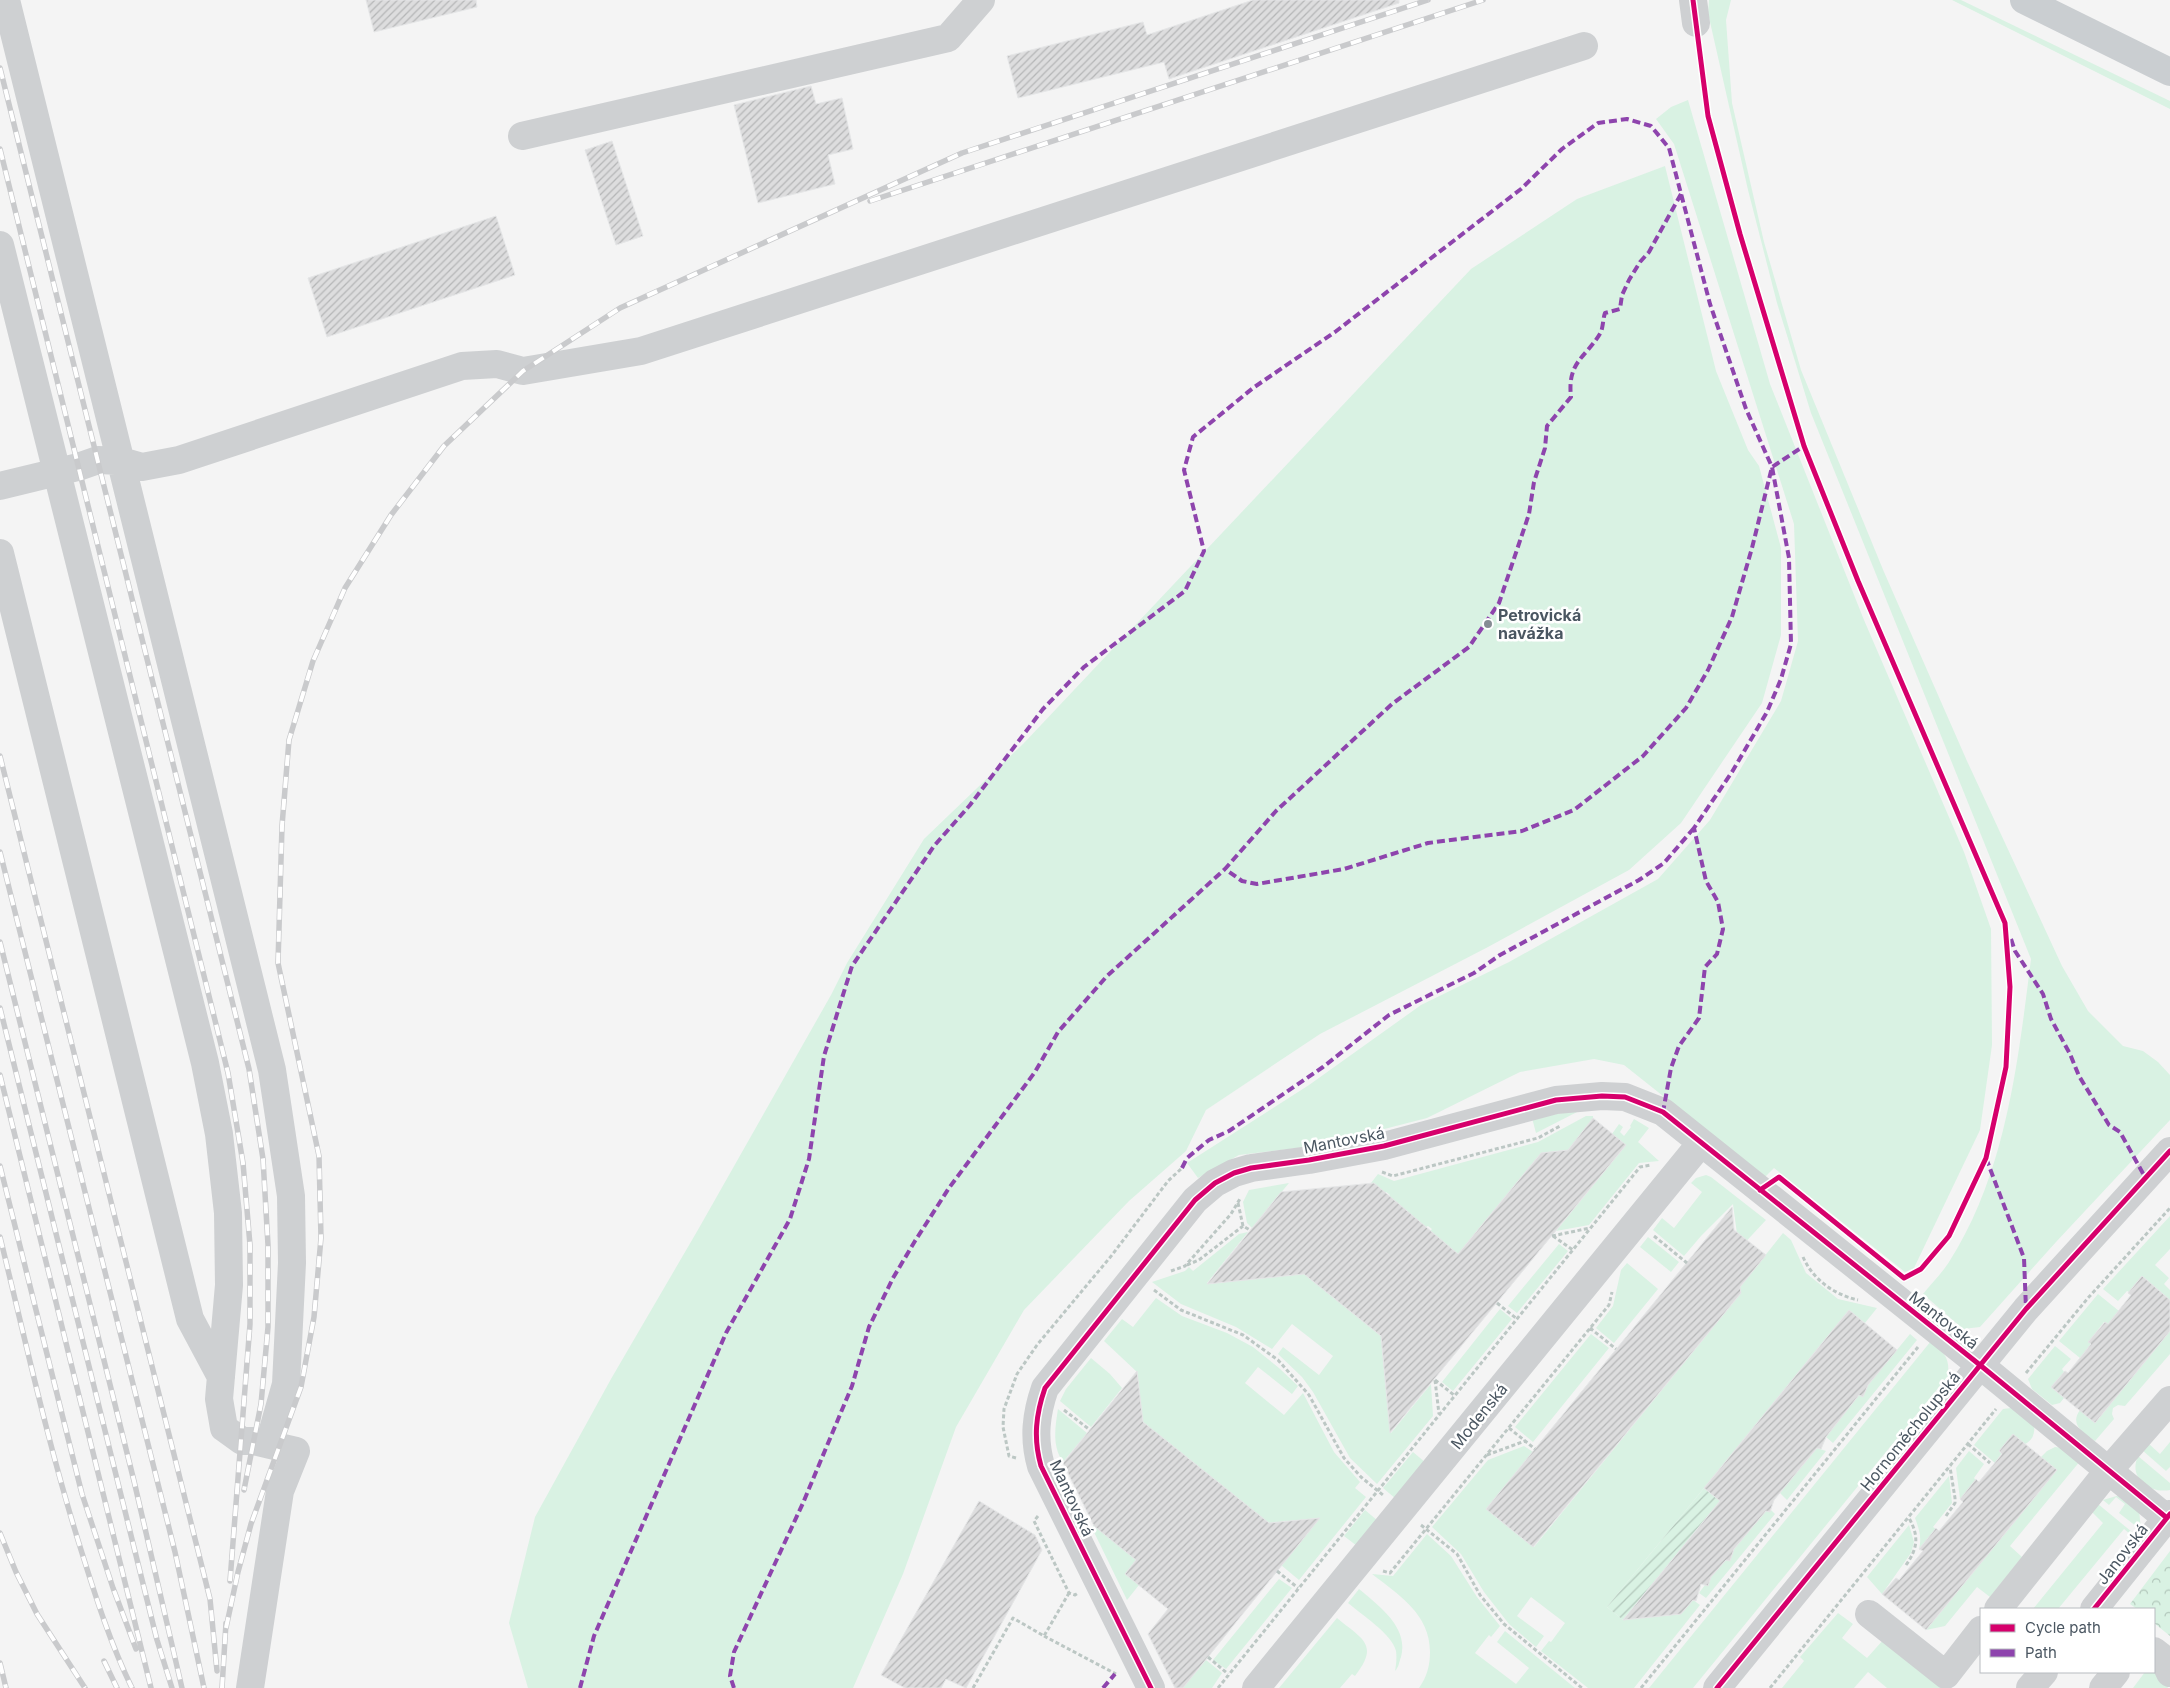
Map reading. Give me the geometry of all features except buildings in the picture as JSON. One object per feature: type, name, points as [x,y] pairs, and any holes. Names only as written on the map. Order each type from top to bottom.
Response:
[{"type":"main road","points":[[2024,0],[2170,72]]},
{"type":"street","points":[[6,0],[272,1070],[284,1137],[291,1196],[292,1263],[286,1384],[269,1444]]},
{"type":"street","points":[[522,136],[948,38],[981,0]]},
{"type":"street","points":[[0,486],[98,460],[121,461],[142,467],[179,460],[462,366],[496,364],[523,371],[641,351],[1584,46]]},
{"type":"street","points":[[0,245],[205,1063],[219,1134],[228,1213],[229,1285],[219,1399],[224,1428],[242,1441],[269,1444],[296,1451],[280,1491],[250,1688]]},
{"type":"street","points":[[0,553],[190,1319],[221,1377]]},
{"type":"street","name":"Mantovská","points":[[1152,1688],[1047,1479],[1037,1451],[1038,1408],[1045,1388],[1136,1273],[1204,1191],[1215,1183],[1251,1168],[1309,1160],[1384,1146],[1556,1100],[1602,1096],[1625,1097],[1647,1104],[1662,1112],[2169,1518]]},
{"type":"street","name":"Modenská","points":[[1256,1688],[1701,1143]]},
{"type":"street","name":"Hornoměcholupská","points":[[1716,1688],[1980,1365],[2058,1273],[2170,1150]]},
{"type":"street","points":[[1999,1608],[2108,1470],[2170,1400]]},
{"type":"street","name":"Janovská","points":[[2097,1608],[2169,1518]]},
{"type":"street","points":[[1869,1614],[1946,1675],[1980,1631]]},
{"type":"street","points":[[2155,1652],[2163,1658],[2170,1673]]},
{"type":"street","points":[[2030,1688],[2043,1673]]},
{"type":"street","points":[[2103,1688],[2115,1673]]},
{"type":"path","points":[[1374,1168],[1392,1176],[1538,1138],[1561,1126]]},
{"type":"path","points":[[1218,1688],[1640,1167],[1664,1163],[1670,1157],[1682,1166]]},
{"type":"path","points":[[1023,1460],[1009,1456],[1003,1427],[1004,1409],[1016,1374],[1037,1345],[1112,1255],[1168,1181],[1182,1168]]},
{"type":"path","points":[[1185,1266],[1231,1214],[1242,1195]]},
{"type":"path","points":[[1238,1203],[1243,1226],[1250,1230]]},
{"type":"path","points":[[1770,1688],[2011,1390],[2088,1298],[2170,1208]]},
{"type":"path","points":[[1168,1272],[1199,1260],[1243,1226]]},
{"type":"path","points":[[1572,1250],[1552,1236],[1590,1228]]},
{"type":"path","points":[[1648,1231],[1687,1263]]},
{"type":"path","points":[[1802,1254],[1809,1271],[1840,1296],[1864,1302]]},
{"type":"path","points":[[1112,1255],[1180,1310],[1243,1335],[1278,1360],[1309,1395],[1344,1458],[1361,1477],[1457,1554],[1480,1594],[1504,1624],[1582,1688]]},
{"type":"path","points":[[1426,1529],[1609,1305],[1613,1286]]},
{"type":"path","points":[[1497,1303],[1517,1319]]},
{"type":"path","points":[[1590,1328],[1616,1350]]},
{"type":"path","points":[[1641,1688],[1924,1341]]},
{"type":"path","points":[[1439,1414],[1435,1380],[1454,1395]]},
{"type":"path","points":[[1068,1412],[1090,1430]]},
{"type":"path","points":[[1509,1428],[1535,1449]]},
{"type":"path","points":[[1487,1455],[1525,1441]]},
{"type":"path","points":[[1968,1444],[1990,1463]]},
{"type":"path","points":[[1946,1516],[1955,1503],[1950,1466]]},
{"type":"path","points":[[1040,1514],[1034,1521],[1069,1593],[1075,1595],[1080,1592]]},
{"type":"path","points":[[1906,1565],[1914,1554],[1917,1543],[1914,1526],[1909,1518]]},
{"type":"path","points":[[1277,1571],[1298,1588]]},
{"type":"path","points":[[1044,1636],[1069,1593]]},
{"type":"path","points":[[973,1688],[1013,1618],[1120,1677]]},
{"type":"path","points":[[1208,1657],[1228,1674]]},
{"type":"green space","points":[[1709,0],[1731,0],[1726,20],[1732,103],[1764,242],[1801,370],[1884,572],[1967,761],[2062,966],[2088,1011],[2123,1046],[2143,1051],[2158,1062],[2170,1075],[2170,1120],[1980,1327],[1963,1329],[1923,1294],[1946,1266],[1968,1228],[1984,1192],[1997,1154],[2021,1037],[2031,959],[1811,413],[1777,303],[1748,190],[1708,13]]},
{"type":"green space","points":[[1952,0],[1961,0],[2170,101],[2170,109]]},
{"type":"green space","points":[[1688,100],[1770,384],[1864,620],[1964,852],[1991,929],[1992,1045],[1980,1130],[1914,1268],[1905,1272],[1774,1168],[1765,1177],[1624,1065],[1594,1059],[1520,1072],[1427,1118],[1322,1145],[1239,1155],[1198,1178],[1187,1163],[1309,1085],[1421,1005],[1509,962],[1658,879],[1710,820],[1781,701],[1798,641],[1794,524],[1674,144],[1656,119],[1671,107]]},
{"type":"green space","points":[[1665,166],[1716,371],[1748,450],[1759,466],[1781,548],[1781,635],[1762,703],[1681,823],[1629,870],[1488,947],[1320,1034],[1206,1110],[1186,1151],[1129,1201],[1024,1310],[956,1427],[903,1574],[853,1688],[528,1688],[509,1623],[535,1517],[611,1379],[831,995],[847,963],[924,839],[1024,743],[1471,269],[1577,199]]},
{"type":"green space","points":[[1581,1110],[1536,1133],[1532,1118]]},
{"type":"green space","points":[[1586,1116],[1593,1116],[1593,1119],[1568,1150],[1541,1153],[1458,1254],[1430,1231],[1432,1229],[1428,1226],[1426,1227],[1389,1197],[1390,1195],[1386,1192],[1384,1194],[1371,1183],[1378,1174],[1394,1181],[1538,1142]]},
{"type":"green space","points":[[1634,1119],[1649,1128],[1638,1142],[1659,1161],[1639,1163],[1589,1225],[1556,1231],[1626,1145],[1605,1144],[1619,1124],[1623,1127],[1620,1132],[1624,1136]]},
{"type":"green space","points":[[1706,1175],[1766,1220],[1739,1249],[1733,1204],[1684,1256],[1653,1230],[1662,1218],[1674,1228],[1702,1192],[1691,1183],[1696,1178]]},
{"type":"green space","points":[[1289,1183],[1252,1228],[1247,1223],[1243,1202],[1249,1190]]},
{"type":"green space","points":[[2170,1216],[2170,1249],[2155,1265],[2169,1278],[2164,1284],[2170,1290],[2170,1300],[2142,1276],[2129,1292],[2127,1291],[2118,1301],[2103,1289]]},
{"type":"green space","points":[[1248,1232],[1207,1283],[1293,1275],[1298,1269],[1387,1341],[1382,1348],[1391,1433],[1431,1384],[1433,1416],[1377,1484],[1350,1458],[1313,1392],[1302,1377],[1278,1354],[1283,1347],[1319,1375],[1333,1356],[1292,1324],[1272,1349],[1236,1327],[1181,1304],[1152,1282],[1185,1271],[1189,1267],[1193,1271],[1239,1234]]},
{"type":"green space","points":[[1783,1233],[1791,1240],[1806,1273],[1838,1299],[1877,1308],[1865,1323],[1849,1310],[1607,1607],[1623,1620],[1681,1614],[1693,1600],[1700,1605],[1634,1688],[1588,1688],[1541,1651],[1549,1641],[1551,1642],[1565,1623],[1531,1597],[1517,1616],[1544,1636],[1536,1647],[1509,1624],[1484,1592],[1461,1554],[1432,1527],[1488,1460],[1524,1446],[1533,1452],[1534,1547],[1741,1293],[1740,1287]]},
{"type":"green space","points":[[1648,1237],[1679,1262],[1671,1272],[1640,1247]]},
{"type":"green space","points":[[1559,1244],[1568,1251],[1517,1313],[1508,1306]]},
{"type":"green space","points":[[1627,1263],[1658,1289],[1614,1343],[1596,1328],[1613,1306],[1621,1270]]},
{"type":"green space","points":[[2098,1294],[2119,1311],[2108,1324],[2104,1322],[2089,1341],[2091,1344],[2080,1358],[2059,1341]]},
{"type":"green space","points":[[1156,1298],[1182,1316],[1227,1333],[1253,1347],[1279,1368],[1298,1386],[1292,1394],[1258,1367],[1245,1383],[1284,1415],[1303,1393],[1334,1452],[1360,1482],[1355,1488],[1366,1497],[1299,1580],[1281,1565],[1319,1518],[1269,1523],[1143,1422],[1137,1372],[1104,1341],[1122,1319],[1133,1327]]},
{"type":"green space","points":[[1500,1309],[1512,1319],[1453,1391],[1442,1382]]},
{"type":"green space","points":[[2170,1331],[2170,1354],[2125,1406],[2118,1405],[2113,1408],[2112,1414],[2114,1419],[2095,1441],[2083,1432],[2076,1420],[2080,1410],[2095,1423]]},
{"type":"green space","points":[[1591,1334],[1609,1348],[1533,1442],[1515,1427]]},
{"type":"green space","points":[[1910,1334],[1917,1340],[1833,1443],[1826,1437],[1859,1395],[1863,1397],[1868,1385]]},
{"type":"green space","points":[[1931,1341],[1947,1360],[1948,1376],[1693,1688],[1649,1688]]},
{"type":"green space","points":[[2055,1346],[2071,1359],[2062,1369],[2064,1372],[2051,1387],[2064,1398],[2060,1403],[2052,1405],[2032,1389],[2028,1379]]},
{"type":"green space","points":[[1091,1358],[1110,1374],[1122,1388],[1091,1427],[1060,1401],[1066,1389]]},
{"type":"green space","points":[[2011,1408],[2034,1424],[2034,1432],[2029,1441],[2002,1453],[1995,1463],[1974,1445],[2003,1409]]},
{"type":"green space","points":[[1058,1409],[1087,1433],[1063,1462],[1056,1443],[1055,1430]]},
{"type":"green space","points":[[2170,1442],[2170,1467],[2166,1471],[2142,1450],[2149,1444],[2160,1454]]},
{"type":"green space","points":[[2055,1447],[2065,1448],[2081,1460],[2010,1546],[2022,1557],[1990,1597],[1977,1587],[1945,1626],[1926,1630],[2057,1470],[2041,1457]]},
{"type":"green space","points":[[1817,1448],[1826,1451],[1787,1500],[1780,1493]]},
{"type":"green space","points":[[1969,1451],[1984,1464],[1974,1478],[1976,1480],[1960,1499],[1956,1468]]},
{"type":"green space","points":[[1413,1452],[1426,1463],[1396,1499],[1383,1488]]},
{"type":"green space","points":[[2138,1456],[2170,1483],[2170,1490],[2162,1491],[2142,1483],[2136,1471]]},
{"type":"green space","points":[[1949,1476],[1952,1503],[1933,1527],[1936,1529],[1919,1549],[1919,1529],[1915,1518]]},
{"type":"green space","points":[[1704,1488],[1720,1501],[1623,1620],[1607,1607]]},
{"type":"green space","points":[[2120,1495],[2139,1510],[2141,1530],[2119,1513],[2125,1504],[2116,1497],[2109,1505],[2103,1500]]},
{"type":"green space","points":[[2098,1504],[2138,1537],[2136,1539],[2124,1529],[2059,1608],[2034,1608],[2103,1523],[2092,1512]]},
{"type":"green space","points":[[1365,1510],[1378,1521],[1357,1546],[1344,1536]]},
{"type":"green space","points":[[1771,1510],[1775,1514],[1706,1598],[1699,1593],[1705,1585],[1708,1586],[1711,1577],[1726,1560],[1730,1561],[1734,1549],[1766,1511]]},
{"type":"green space","points":[[1093,1524],[1136,1560],[1125,1574],[1139,1585],[1127,1600],[1093,1530]]},
{"type":"green space","points":[[1909,1525],[1914,1542],[1911,1553],[1882,1594],[1867,1577]]},
{"type":"green space","points":[[1427,1534],[1451,1556],[1477,1597],[1500,1626],[1491,1637],[1489,1635],[1475,1653],[1516,1684],[1529,1668],[1497,1642],[1505,1631],[1575,1688],[1419,1688],[1426,1675],[1430,1657],[1429,1639],[1425,1627],[1419,1616],[1402,1598],[1372,1574],[1393,1576]]},
{"type":"green space","points":[[2170,1551],[2170,1636],[2155,1624],[2155,1608],[2136,1608],[2130,1604]]},
{"type":"green space","points":[[1279,1579],[1292,1588],[1226,1669],[1213,1660]]},
{"type":"green space","points":[[1359,1589],[1383,1610],[1401,1636],[1401,1657],[1395,1671],[1396,1651],[1389,1638],[1348,1603]]},
{"type":"green space","points":[[1838,1613],[1853,1624],[1842,1638],[1867,1658],[1884,1639],[1946,1688],[1887,1688],[1868,1672],[1854,1688],[1782,1688],[1804,1661],[1800,1657]]},
{"type":"green space","points":[[1337,1618],[1360,1637],[1367,1649],[1362,1665],[1355,1676],[1352,1674],[1340,1688],[1279,1688]]},
{"type":"green space","points":[[2155,1658],[2168,1688],[2133,1688],[2144,1673],[2155,1673]]},
{"type":"green space","points":[[1206,1660],[1222,1673],[1212,1688],[1183,1688]]},
{"type":"railway","points":[[226,1628],[251,1524],[301,1387],[314,1317],[321,1238],[319,1156],[278,963],[282,826],[289,740],[313,661],[345,588],[391,515],[444,446],[523,371],[620,308],[962,153],[1428,0]]},
{"type":"railway","points":[[870,201],[1483,0]]},
{"type":"railway","points":[[0,68],[249,1069],[263,1159],[268,1245],[268,1327],[261,1404],[244,1490]]},
{"type":"railway","points":[[0,149],[228,1073],[243,1163],[250,1245],[250,1324],[230,1581]]},
{"type":"railway","points":[[0,756],[210,1599],[217,1671]]},
{"type":"railway","points":[[0,852],[175,1552],[204,1688]]},
{"type":"railway","points":[[0,942],[134,1481],[182,1688]]},
{"type":"railway","points":[[0,1008],[157,1640],[172,1688]]},
{"type":"railway","points":[[0,1075],[151,1688]]},
{"type":"railway","points":[[0,1166],[82,1494],[113,1588],[136,1649]]},
{"type":"railway","points":[[0,1237],[38,1396],[70,1514],[104,1621],[132,1688]]},
{"type":"railway","points":[[0,1533],[16,1572],[37,1614],[85,1688]]},
{"type":"railway","points":[[222,1688],[226,1623]]},
{"type":"railway","points":[[104,1661],[117,1688]]},
{"type":"railway","points":[[0,1663],[6,1688]]},
{"type":"marked path","points":[[580,1688],[594,1636],[726,1333],[790,1219],[809,1159],[824,1056],[852,966],[934,846],[970,805],[1043,709],[1084,667],[1185,591],[1204,551],[1184,470],[1193,437],[1253,388],[1335,332],[1521,189],[1562,149],[1598,123],[1627,119],[1651,126],[1669,148],[1710,304],[1746,409],[1772,467],[1789,558],[1791,644],[1781,679],[1767,712],[1732,772],[1694,828],[1706,881],[1718,902],[1723,929],[1717,954],[1705,967],[1699,1018],[1679,1046],[1671,1068],[1663,1112]]},
{"type":"marked path","points":[[1681,194],[1649,252],[1640,262],[1629,280],[1622,295],[1620,309],[1605,313],[1601,332],[1575,367],[1572,375],[1571,397],[1547,426],[1545,448],[1534,482],[1529,514],[1499,603],[1469,647],[1392,704],[1276,811],[1225,869],[1242,881],[1257,884],[1344,869],[1428,843],[1522,831],[1574,810],[1643,756],[1686,708],[1708,670],[1732,617],[1752,548],[1772,467],[1804,446]]},
{"type":"marked path","points":[[1182,1168],[1187,1158],[1209,1140],[1229,1131],[1323,1067],[1389,1015],[1474,973],[1500,955],[1639,880],[1664,863],[1694,828]]},
{"type":"marked path","points":[[734,1688],[730,1676],[734,1652],[803,1503],[852,1386],[869,1327],[893,1278],[915,1241],[949,1188],[1035,1072],[1058,1032],[1107,976],[1225,869]]},
{"type":"marked path","points":[[2011,939],[2015,951],[2043,994],[2051,1019],[2070,1054],[2079,1076],[2109,1125],[2120,1132],[2145,1177]]},
{"type":"marked path","points":[[1986,1158],[2024,1258],[2026,1309]]},
{"type":"marked path","points":[[1103,1688],[1115,1674]]},
{"type":"cycle path","points":[[1693,0],[1708,116],[1740,234],[1804,446],[1858,581],[2005,923],[2010,987],[2006,1067],[1986,1158],[1949,1236],[1921,1269],[1904,1278],[1779,1177],[1760,1190]]},
{"type":"cycle path","points":[[1151,1688],[1041,1466],[1036,1436],[1039,1407],[1045,1388],[1195,1200],[1215,1183],[1234,1173],[1251,1168],[1309,1160],[1384,1146],[1556,1100],[1602,1096],[1625,1097],[1663,1112],[1980,1365],[2167,1518]]},
{"type":"cycle path","points":[[1717,1688],[2026,1309],[2170,1151]]},
{"type":"cycle path","points":[[2095,1608],[2170,1514]]},
{"type":"place","name":"Petrovická navážka","points":[[1488,624]]}]
